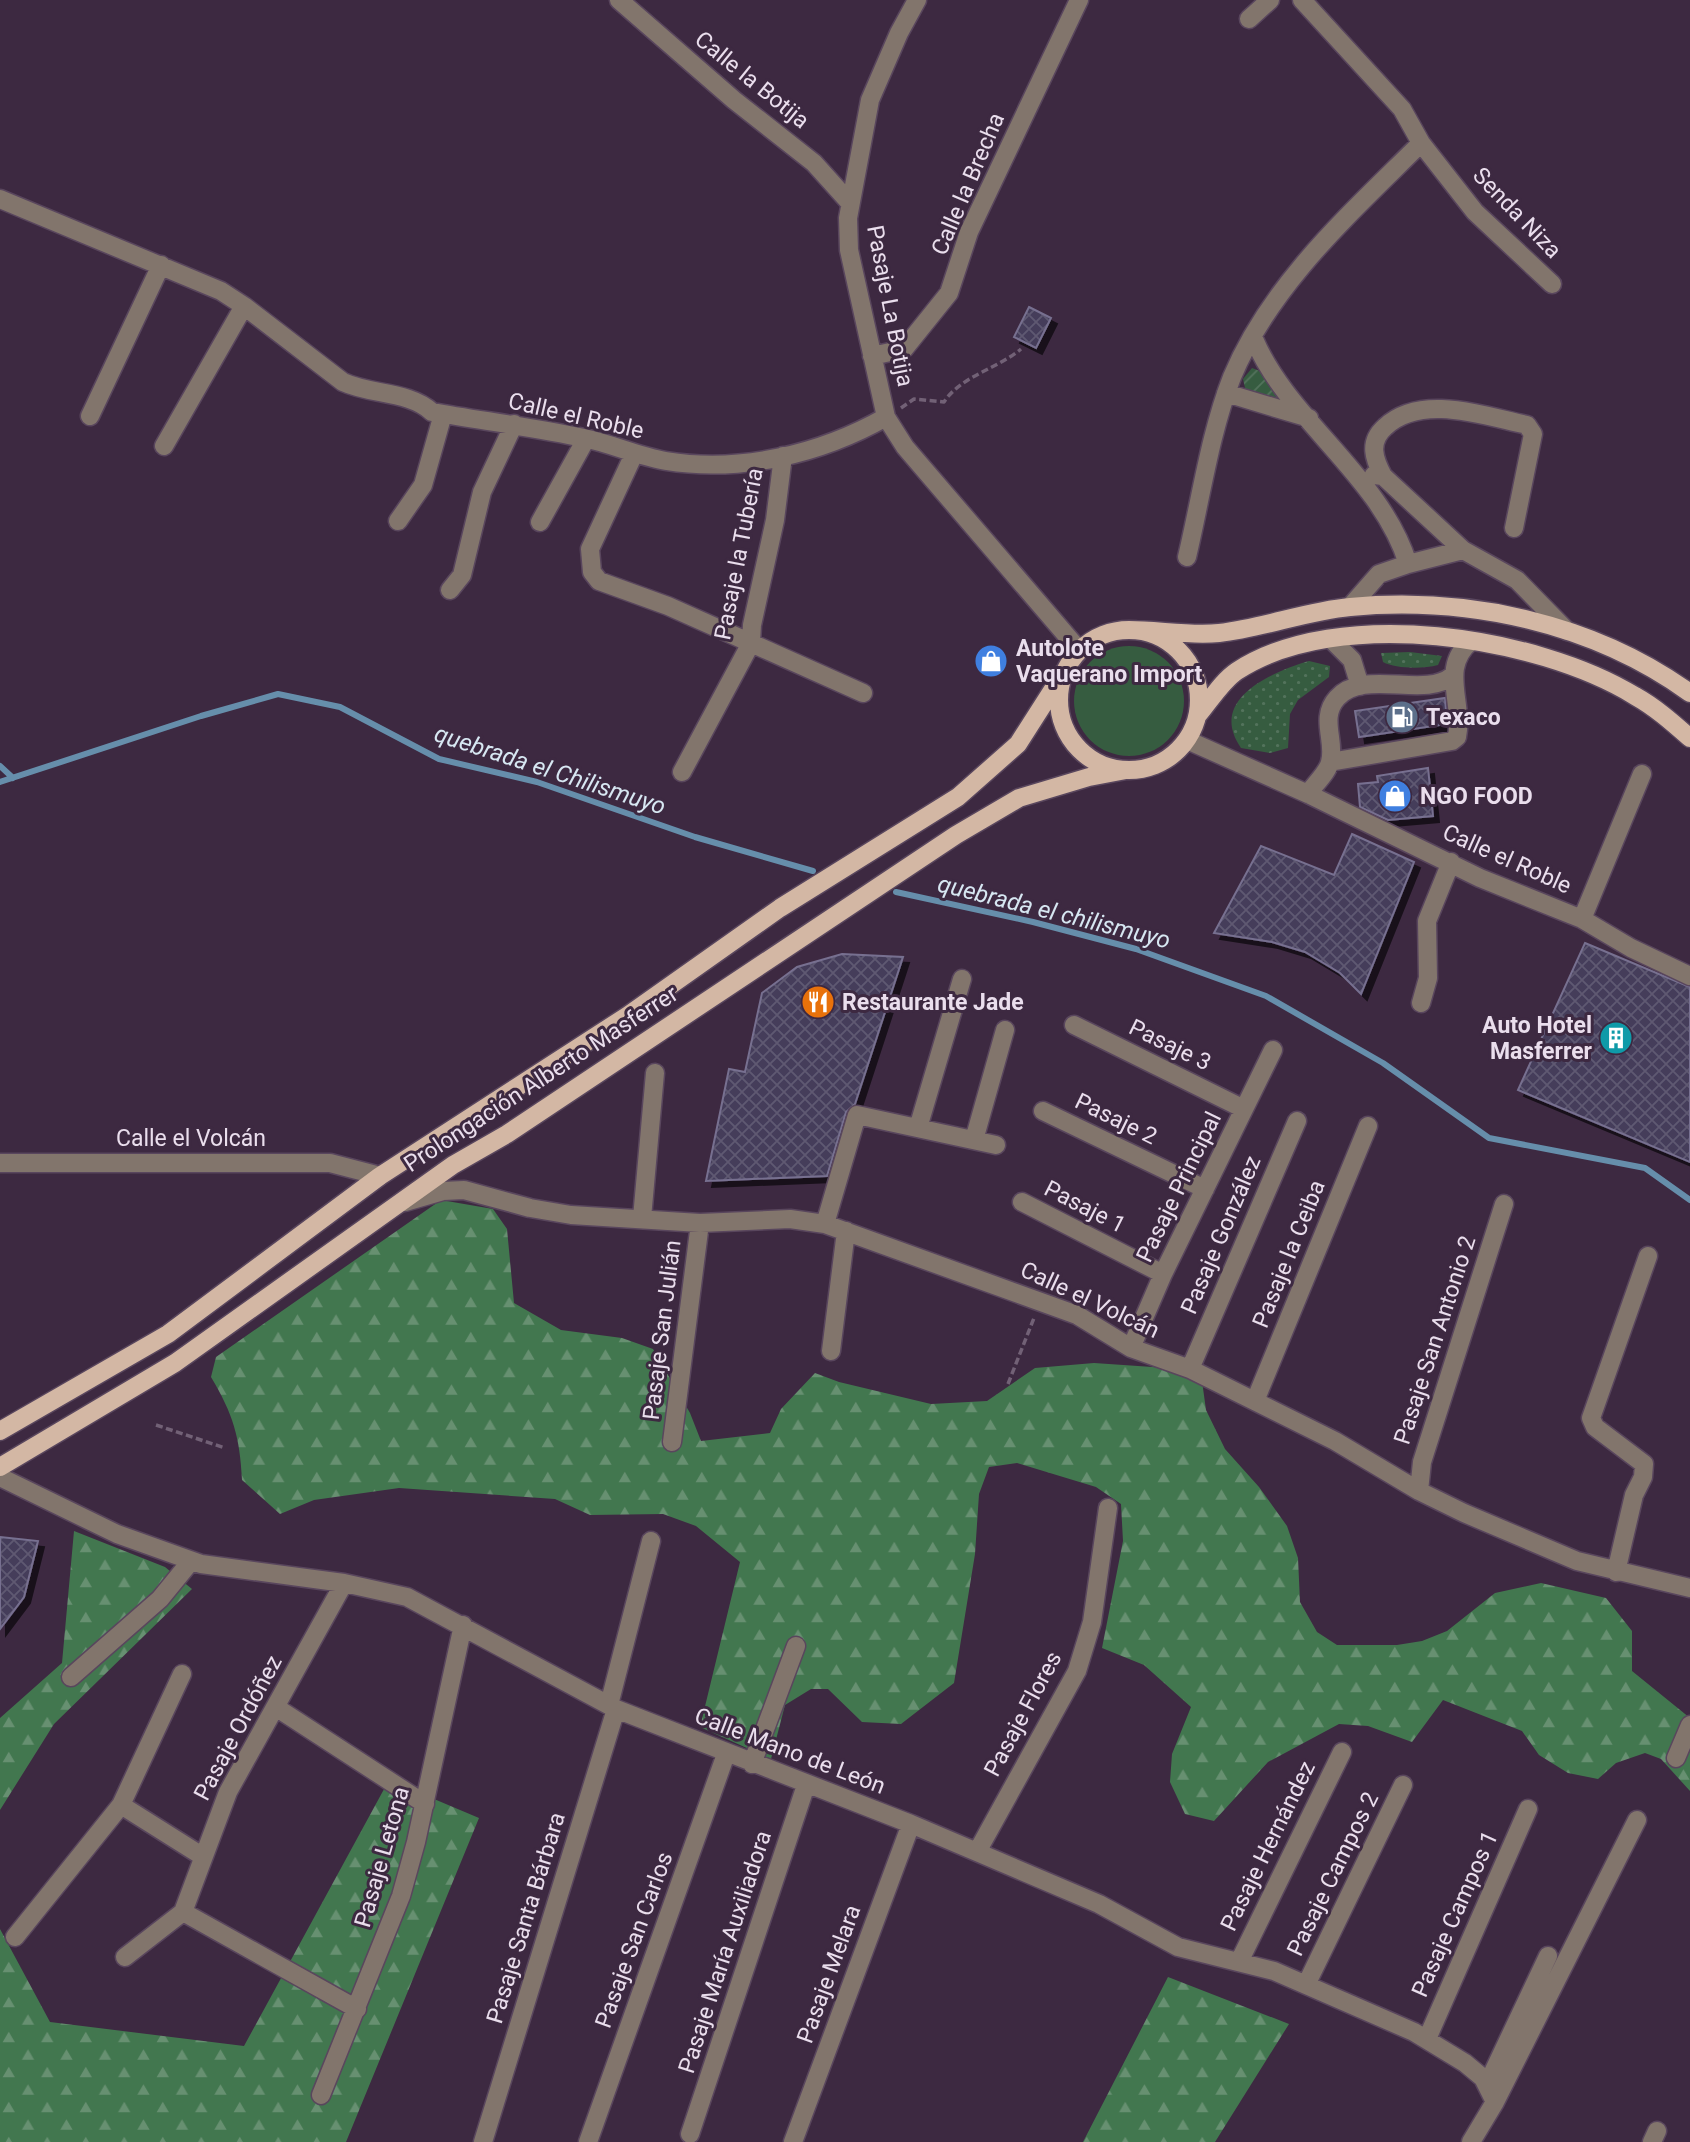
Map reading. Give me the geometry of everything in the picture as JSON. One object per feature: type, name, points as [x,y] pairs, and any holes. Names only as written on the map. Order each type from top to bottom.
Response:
[{"type":"main road","points":[[1690,693],[1634,659],[1567,631],[1518,616],[1441,605],[1350,607],[1217,633],[1129,629],[1101,635],[1079,650],[1064,672],[1059,685],[1059,712],[1069,738],[1077,748],[1100,764],[1126,770],[1154,766],[1167,759],[1187,740],[1198,715],[1234,673],[1261,658],[1292,646],[1331,639],[1413,633],[1471,641],[1569,666],[1636,696],[1690,738]]},
{"type":"main road","points":[[1129,629],[1143,631],[1168,641],[1188,661],[1198,687],[1198,715]]},
{"type":"main road","name":"Prolongación Alberto Masferrer","points":[[0,1431],[168,1334],[380,1176],[627,1016],[780,908],[958,797],[1018,744],[1064,672]]},
{"type":"main road","name":"Prolongación Alberto Masferrer","points":[[0,1466],[176,1363],[394,1206],[956,835],[1019,798],[1089,777],[1126,770]]},
{"type":"street","name":"Calle la Botija","points":[[619,0],[734,100],[814,163],[850,203]]},
{"type":"street","name":"Pasaje La Botija","points":[[886,417],[849,250],[850,203],[870,100],[899,33],[917,0]]},
{"type":"street","name":"Calle la Brecha","points":[[872,356],[904,349],[949,293],[970,232],[1079,0]]},
{"type":"street","points":[[1249,19],[1270,0]]},
{"type":"street","name":"Senda Niza","points":[[1302,0],[1402,108],[1421,143],[1475,212],[1552,284]]},
{"type":"street","points":[[1187,557],[1226,393],[1254,339],[1314,250],[1421,143]]},
{"type":"street","name":"Calle el Roble","points":[[0,199],[196,279],[244,306],[343,382],[419,403],[432,412],[514,424],[586,439],[634,454],[669,461],[744,464],[818,449],[855,435],[886,417]]},
{"type":"street","points":[[90,416],[161,265]]},
{"type":"street","points":[[164,446],[244,306]]},
{"type":"street","points":[[1254,339],[1261,355],[1389,521],[1401,541],[1408,564]]},
{"type":"street","points":[[1226,393],[1309,418]]},
{"type":"street","points":[[1514,528],[1533,435],[1527,425],[1446,410],[1408,412],[1380,432],[1373,446],[1375,461],[1383,476],[1464,550],[1517,580],[1567,631]]},
{"type":"street","points":[[398,521],[423,485],[443,414]]},
{"type":"street","points":[[886,417],[905,447],[1079,650]]},
{"type":"street","points":[[450,590],[462,575],[482,492],[514,424]]},
{"type":"street","points":[[540,523],[586,439]]},
{"type":"street","points":[[634,454],[590,549],[592,572],[599,581],[668,606],[863,693]]},
{"type":"street","name":"Pasaje la Tubería","points":[[682,772],[751,643],[783,456]]},
{"type":"street","points":[[1353,472],[1383,476]]},
{"type":"street","points":[[1350,607],[1379,574],[1464,550]]},
{"type":"street","points":[[1331,639],[1352,660],[1360,686]]},
{"type":"street","points":[[1330,762],[1451,741],[1457,737],[1452,676],[1461,650],[1471,641]]},
{"type":"street","points":[[1308,794],[1330,762],[1328,731],[1331,707],[1338,696],[1360,686],[1438,683],[1452,676]]},
{"type":"street","name":"Calle el Roble","points":[[1187,740],[1308,794],[1480,878],[1582,919],[1631,948],[1690,976]]},
{"type":"street","points":[[1582,919],[1642,774]]},
{"type":"street","points":[[1421,1003],[1428,969],[1427,921],[1451,862]]},
{"type":"street","points":[[918,1128],[962,979]]},
{"type":"street","name":"Pasaje 3","points":[[1074,1025],[1244,1109]]},
{"type":"street","points":[[974,1140],[1005,1030]]},
{"type":"street","name":"Pasaje Principal","points":[[1131,1348],[1273,1050]]},
{"type":"street","points":[[642,1218],[655,1073]]},
{"type":"street","name":"Pasaje 2","points":[[1043,1111],[1205,1189]]},
{"type":"street","points":[[825,1224],[857,1115],[996,1145]]},
{"type":"street","name":"Pasaje González","points":[[1190,1369],[1297,1121]]},
{"type":"street","name":"Pasaje la Ceiba","points":[[1255,1401],[1368,1126]]},
{"type":"street","name":"Calle el Volcán","points":[[0,1163],[330,1163],[380,1176]]},
{"type":"street","name":"Calle el Volcán","points":[[394,1206],[443,1191],[464,1189],[530,1208],[571,1215],[700,1223],[790,1219],[825,1224],[1042,1300],[1077,1315],[1131,1348],[1190,1369],[1335,1441],[1419,1491],[1577,1561],[1616,1573],[1690,1588]]},
{"type":"street","name":"Pasaje 1","points":[[1022,1202],[1164,1274]]},
{"type":"street","name":"Pasaje San Antonio 2","points":[[1419,1491],[1422,1462],[1504,1204]]},
{"type":"street","name":"Pasaje San Julián","points":[[672,1442],[700,1223]]},
{"type":"street","points":[[831,1351],[846,1231]]},
{"type":"street","points":[[1616,1573],[1634,1495],[1643,1477],[1644,1464],[1595,1427],[1591,1418],[1648,1256]]},
{"type":"street","name":"Calle Mano de León","points":[[0,1477],[117,1534],[191,1561],[344,1583],[407,1597],[612,1707],[726,1754],[911,1824],[1099,1905],[1178,1947],[1274,1971],[1427,2039],[1465,2063],[1487,2085],[1495,2102]]},
{"type":"street","name":"Pasaje Flores","points":[[977,1853],[1077,1671],[1092,1622],[1108,1508]]},
{"type":"street","name":"Pasaje Santa Bárbara","points":[[483,2142],[612,1707],[650,1541]]},
{"type":"street","points":[[71,1678],[160,1599],[191,1561]]},
{"type":"street","name":"Pasaje Ordóñez","points":[[183,1912],[228,1792],[344,1583]]},
{"type":"street","name":"Pasaje Letona","points":[[321,2095],[401,1896],[425,1804],[463,1625]]},
{"type":"street","points":[[752,1764],[796,1646]]},
{"type":"street","points":[[15,1937],[121,1805],[182,1674]]},
{"type":"street","points":[[277,1708],[425,1804]]},
{"type":"street","points":[[1676,1758],[1690,1725]]},
{"type":"street","name":"Pasaje Hernández","points":[[1239,1962],[1342,1752]]},
{"type":"street","name":"Pasaje San Carlos","points":[[588,2142],[726,1754]]},
{"type":"street","name":"Pasaje Campos 2","points":[[1306,1985],[1403,1784]]},
{"type":"street","name":"Pasaje María Auxiliadora","points":[[690,2134],[806,1785]]},
{"type":"street","points":[[121,1805],[202,1856]]},
{"type":"street","name":"Pasaje Campos 1","points":[[1427,2039],[1528,1809]]},
{"type":"street","points":[[1471,2142],[1495,2102],[1637,1820]]},
{"type":"street","name":"Pasaje Melara","points":[[793,2142],[911,1824]]},
{"type":"street","points":[[125,1957],[183,1912],[357,2009]]},
{"type":"street","points":[[1487,2085],[1548,1956]]},
{"type":"path","points":[[886,417],[914,399],[944,402],[951,391],[962,383],[1003,364],[1021,349]]},
{"type":"path","points":[[1008,1384],[1042,1300]]},
{"type":"path","points":[[156,1425],[225,1448]]},
{"type":"green space","points":[[1252,368],[1265,373],[1288,402],[1246,392],[1243,379]]},
{"type":"green space","points":[[1129,646],[1150,650],[1168,662],[1180,680],[1184,701],[1180,722],[1168,740],[1150,752],[1129,756],[1108,752],[1090,740],[1078,722],[1074,701],[1078,680],[1090,662],[1108,650]]},
{"type":"green space","points":[[1410,652],[1442,656],[1438,665],[1410,668],[1383,662],[1381,653]]},
{"type":"green space","points":[[1309,661],[1330,666],[1329,677],[1298,700],[1290,714],[1288,748],[1270,753],[1241,748],[1233,731],[1232,715],[1238,702],[1262,680]]},
{"type":"green space","points":[[441,1200],[493,1209],[507,1229],[514,1303],[561,1330],[622,1338],[653,1349],[690,1413],[701,1441],[770,1433],[781,1409],[815,1373],[839,1382],[931,1404],[987,1401],[1035,1368],[1094,1363],[1167,1368],[1202,1381],[1206,1410],[1225,1449],[1259,1487],[1287,1526],[1298,1558],[1300,1602],[1317,1632],[1337,1645],[1397,1645],[1422,1641],[1447,1631],[1495,1593],[1541,1583],[1606,1598],[1632,1631],[1632,1671],[1690,1718],[1690,1791],[1661,1759],[1645,1753],[1616,1763],[1598,1779],[1568,1773],[1539,1755],[1522,1731],[1443,1700],[1412,1742],[1368,1726],[1339,1724],[1268,1762],[1214,1821],[1185,1814],[1170,1782],[1172,1754],[1191,1707],[1144,1665],[1102,1648],[1123,1541],[1121,1504],[1096,1487],[1017,1463],[989,1467],[979,1494],[975,1554],[954,1683],[901,1724],[862,1722],[828,1689],[811,1689],[785,1705],[771,1759],[700,1727],[740,1562],[696,1526],[663,1514],[590,1515],[555,1499],[399,1488],[314,1500],[280,1514],[242,1480],[234,1426],[211,1377],[216,1357]]},
{"type":"green space","points":[[74,1531],[165,1567],[192,1589],[54,1724],[0,1810],[0,1718],[62,1663]]},
{"type":"green space","points":[[389,1780],[479,1818],[346,2142],[0,2142],[0,1929],[50,2022],[244,2046]]},
{"type":"green space","points":[[1168,1977],[1289,2024],[1215,2142],[1083,2142]]},
{"type":"building","points":[[1029,307],[1051,318],[1036,348],[1014,337]]},
{"type":"building","name":"Texaco","points":[[1445,698],[1447,724],[1359,737],[1355,711]]},
{"type":"building","name":"NGO FOOD","points":[[1428,768],[1433,816],[1388,820],[1360,807],[1358,784],[1378,782],[1377,776]]},
{"type":"building","points":[[1352,834],[1414,862],[1361,994],[1340,973],[1305,952],[1272,942],[1214,933],[1261,846],[1334,875]]},
{"type":"building","name":"Auto Hotel Masferrer","points":[[1585,943],[1690,987],[1690,1162],[1518,1090]]},
{"type":"building","points":[[842,954],[903,957],[855,1104],[846,1112],[827,1176],[706,1181],[729,1069],[745,1072],[762,993],[797,967]]},
{"type":"building","points":[[0,1537],[38,1541],[24,1597],[0,1629]]},
{"type":"waterway","name":"quebrada el Chilismuyo","points":[[0,782],[201,716],[278,694],[340,707],[439,759],[537,782],[695,837],[813,871]]},
{"type":"waterway","points":[[0,766],[13,778]]},
{"type":"waterway","name":"quebrada el chilismuyo","points":[[896,892],[1033,922],[1136,949],[1266,996],[1383,1063],[1489,1138],[1645,1168],[1690,1200]]},
{"type":"place","name":"Autolote Vaquerano Import","points":[[991,661]]},
{"type":"place","name":"Texaco","points":[[1402,717]]},
{"type":"place","name":"NGO FOOD","points":[[1395,796]]},
{"type":"place","name":"Restaurante Jade","points":[[818,1002]]},
{"type":"place","name":"Auto Hotel Masferrer","points":[[1616,1038]]}]
